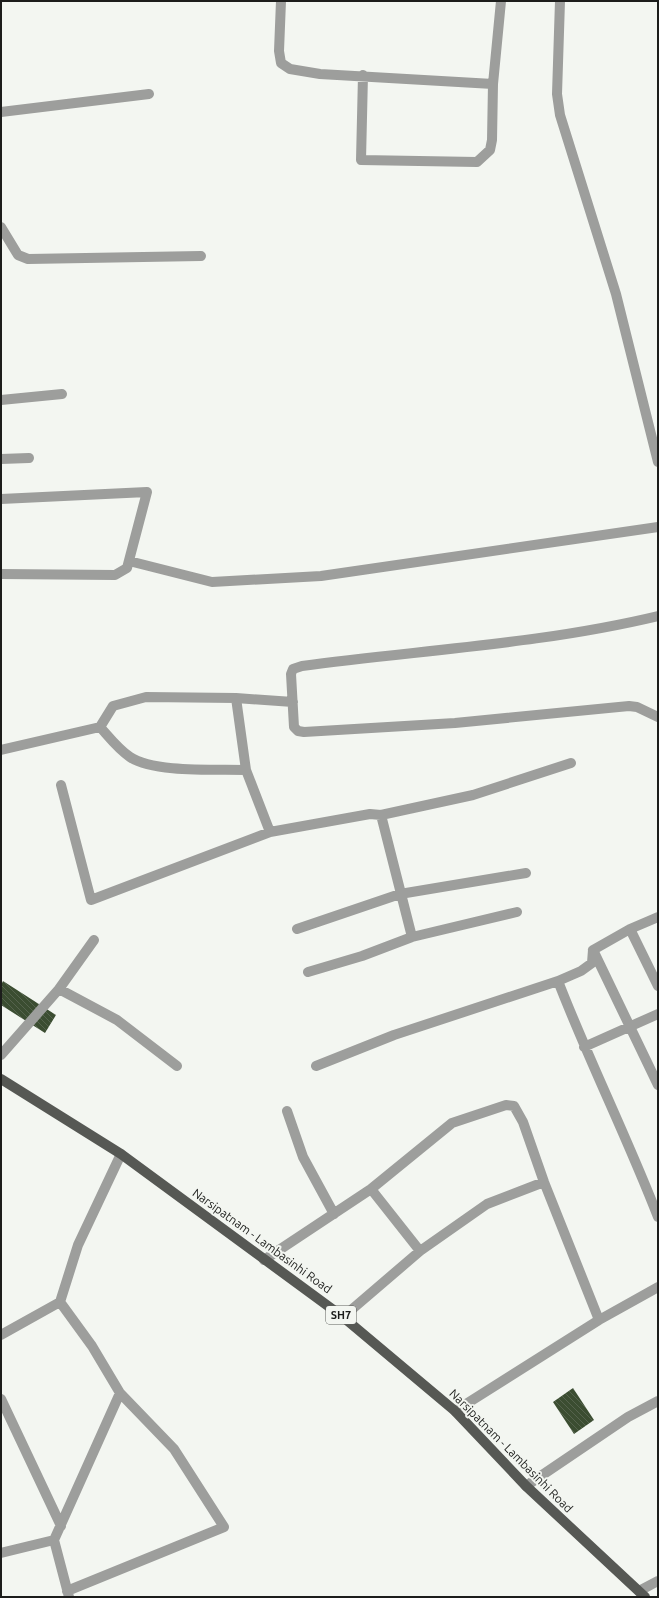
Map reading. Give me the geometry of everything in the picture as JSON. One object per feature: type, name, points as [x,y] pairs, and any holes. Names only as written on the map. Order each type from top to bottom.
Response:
[{"type":"main road","name":"Narsipatnam - Lambasinhi Road","points":[[1,1079],[121,1154],[343,1317],[455,1411],[526,1486],[642,1594]]},
{"type":"street","points":[[281,1],[279,51],[281,63],[290,69],[320,74],[363,75],[493,84]]},
{"type":"street","points":[[363,75],[362,160],[477,162],[490,150],[493,84],[501,1]]},
{"type":"street","points":[[560,1],[557,94],[560,115],[616,294],[658,462]]},
{"type":"street","points":[[1,112],[149,94]]},
{"type":"street","points":[[1,227],[18,255],[28,259],[201,256]]},
{"type":"street","points":[[1,400],[62,394]]},
{"type":"street","points":[[1,459],[29,458]]},
{"type":"street","points":[[1,499],[147,492],[127,568],[115,575],[1,574]]},
{"type":"street","points":[[129,561],[212,582],[321,576],[658,526]]},
{"type":"street","points":[[658,616],[613,627],[510,642],[297,667],[291,674],[294,727],[298,732],[455,723],[629,706],[637,707],[658,717]]},
{"type":"street","points":[[1,750],[100,727],[113,706],[146,697],[236,698],[293,702]]},
{"type":"street","points":[[236,698],[246,770],[270,832]]},
{"type":"street","points":[[100,727],[115,744],[131,758],[147,764],[164,767],[246,770]]},
{"type":"street","points":[[61,785],[91,900],[270,832],[370,814],[380,815],[473,795],[572,763]]},
{"type":"street","points":[[380,815],[412,937]]},
{"type":"street","points":[[297,929],[400,894],[526,873]]},
{"type":"street","points":[[308,972],[362,956],[412,937],[517,912]]},
{"type":"street","points":[[593,950],[630,929],[658,917]]},
{"type":"street","points":[[630,929],[658,986]]},
{"type":"street","points":[[1,1056],[59,989],[94,940]]},
{"type":"street","points":[[316,1066],[394,1035],[558,981],[590,966],[593,960],[593,950]]},
{"type":"street","points":[[593,950],[658,1085]]},
{"type":"street","points":[[558,981],[584,1047],[636,1160],[658,1217]]},
{"type":"street","points":[[59,989],[117,1020],[177,1066]]},
{"type":"street","points":[[584,1047],[658,1014]]},
{"type":"street","points":[[264,1260],[371,1189],[452,1123],[506,1105],[514,1106],[518,1111],[544,1182],[599,1320]]},
{"type":"street","points":[[287,1111],[303,1157],[334,1214]]},
{"type":"street","points":[[1,1335],[60,1302],[78,1245],[121,1154]]},
{"type":"street","points":[[343,1317],[420,1251],[487,1204],[544,1182]]},
{"type":"street","points":[[371,1189],[420,1251]]},
{"type":"street","points":[[455,1411],[599,1320],[658,1287]]},
{"type":"street","points":[[60,1302],[92,1346],[120,1393],[174,1449],[224,1527],[68,1594],[54,1540],[120,1393]]},
{"type":"street","points":[[1,1399],[60,1526]]},
{"type":"street","points":[[526,1486],[628,1417],[658,1400]]},
{"type":"street","points":[[1,1553],[54,1540]]},
{"type":"street","points":[[642,1594],[658,1581]]},
{"type":"building","points":[[3,981],[56,1015],[45,1033],[1,1005],[1,985]]},
{"type":"building","points":[[573,1388],[594,1420],[574,1434],[553,1402]]}]
